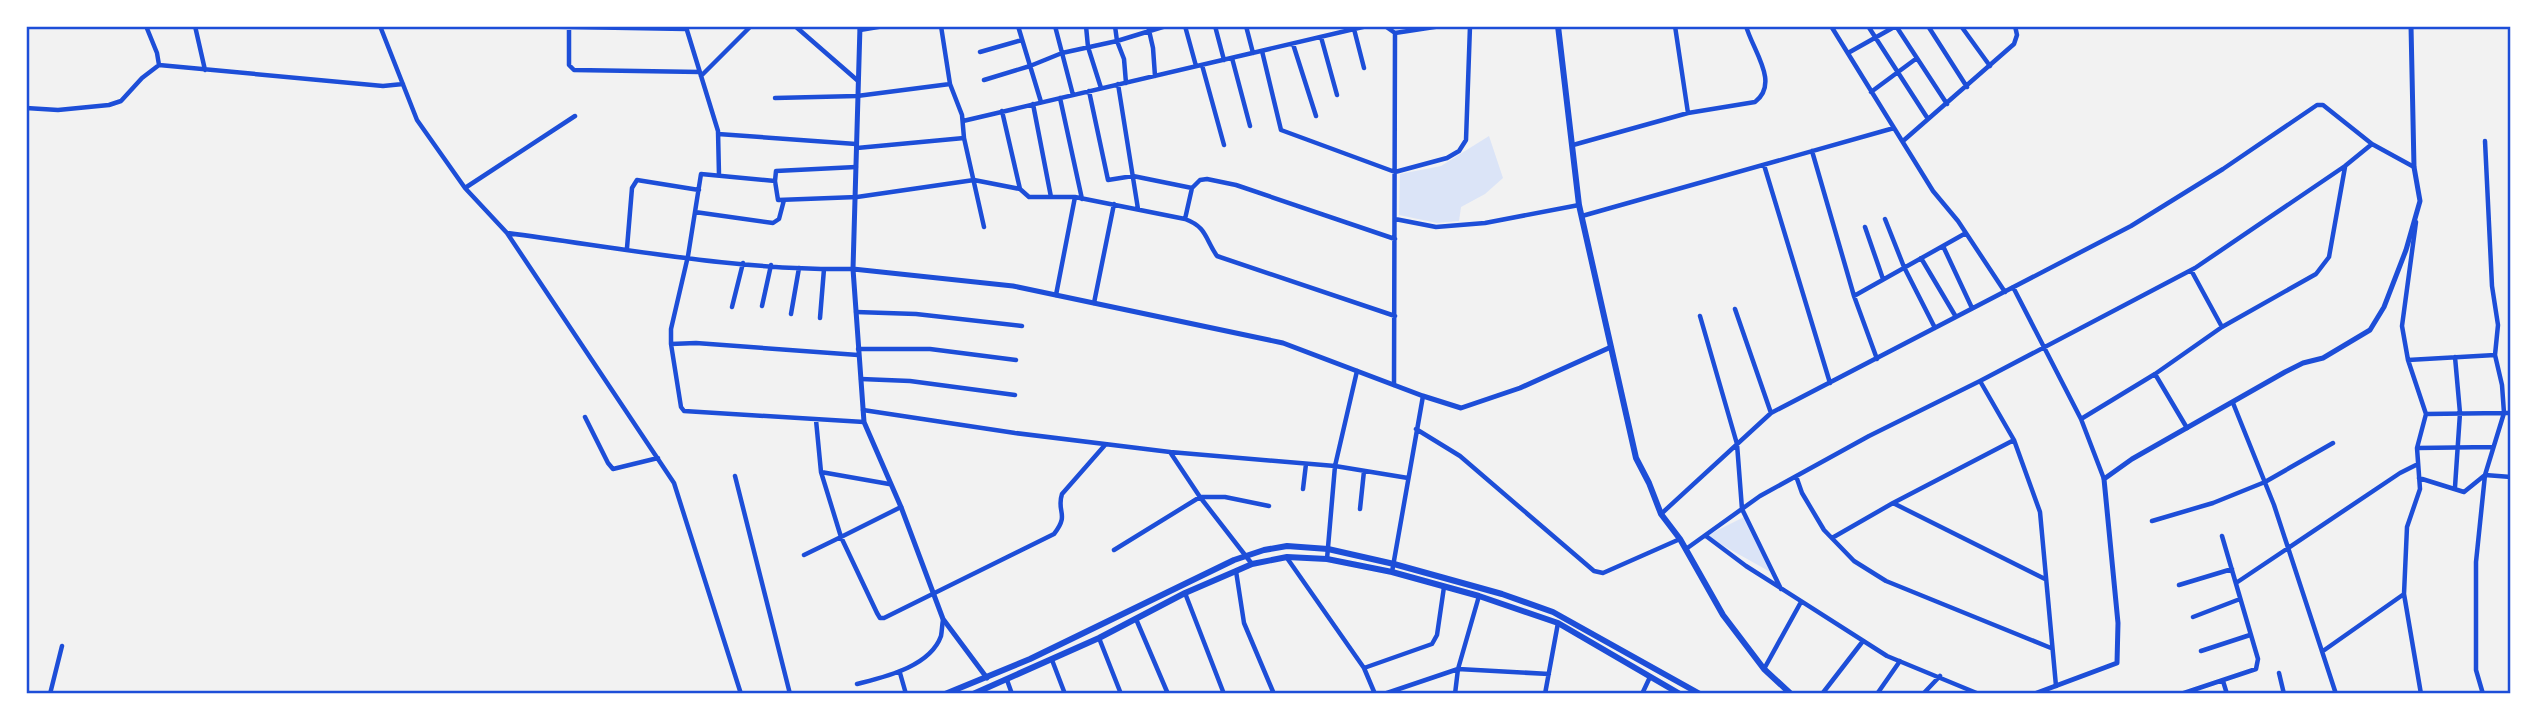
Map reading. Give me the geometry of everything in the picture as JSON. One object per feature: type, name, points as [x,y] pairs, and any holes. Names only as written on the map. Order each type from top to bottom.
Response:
[{"type":"main road","points":[[1558,26],[1579,205],[1636,458],[1661,514],[1680,538],[1723,615],[1764,669],[1791,694]]},
{"type":"main road","points":[[945,694],[987,678],[1246,555],[1287,546],[1328,549],[1394,564],[1502,594],[1553,612],[1700,694]]},
{"type":"main road","points":[[973,694],[1099,638],[1185,593],[1252,564],[1287,557],[1327,559],[1392,572],[1479,596],[1558,623],[1680,694]]},
{"type":"street","points":[[146,26],[159,65]]},
{"type":"street","points":[[194,26],[205,70]]},
{"type":"street","points":[[380,26],[417,120],[465,188],[508,233],[674,483],[741,694]]},
{"type":"street","points":[[514,26],[686,27],[718,134],[719,175]]},
{"type":"street","points":[[569,27],[569,65],[574,70],[701,74],[751,26]]},
{"type":"street","points":[[795,26],[857,80]]},
{"type":"street","points":[[884,26],[860,28],[857,80],[857,197],[853,269],[864,422],[901,507],[943,619],[987,678]]},
{"type":"street","points":[[941,26],[950,84],[963,121],[964,138],[984,227]]},
{"type":"street","points":[[1018,26],[1041,102]]},
{"type":"street","points":[[1055,26],[1073,95]]},
{"type":"street","points":[[1086,26],[1088,47],[1101,88]]},
{"type":"street","points":[[1115,26],[1124,59],[1126,83]]},
{"type":"street","points":[[984,80],[1062,53],[1117,41],[1148,28],[1166,26]]},
{"type":"street","points":[[1185,26],[1224,145]]},
{"type":"street","points":[[1215,26],[1224,60]]},
{"type":"street","points":[[1246,26],[1253,53]]},
{"type":"street","points":[[963,121],[1367,26]]},
{"type":"street","points":[[1385,26],[1395,33],[1441,26]]},
{"type":"street","points":[[1405,31],[1410,26]]},
{"type":"street","points":[[1262,51],[1281,130],[1395,172],[1447,158],[1459,151],[1466,140],[1470,26]]},
{"type":"street","points":[[1675,26],[1688,113]]},
{"type":"street","points":[[1573,145],[1688,113],[1755,102],[1763,96],[1767,80],[1746,26]]},
{"type":"street","points":[[1830,26],[1933,191],[1966,233],[2005,292]]},
{"type":"street","points":[[1868,26],[1928,120]]},
{"type":"street","points":[[1848,53],[1896,26],[1947,104]]},
{"type":"street","points":[[1928,26],[1967,87]]},
{"type":"street","points":[[1961,26],[1990,66]]},
{"type":"street","points":[[1903,141],[2014,44],[2017,35],[2015,26]]},
{"type":"street","points":[[2411,26],[2414,167],[2420,201],[2402,326],[2408,360],[2426,414],[2417,448],[2420,489],[2407,527],[2404,594],[2421,694]]},
{"type":"street","points":[[1148,28],[1155,76]]},
{"type":"street","points":[[1354,29],[1364,68]]},
{"type":"street","points":[[1394,385],[1395,33]]},
{"type":"street","points":[[1321,37],[1337,95]]},
{"type":"street","points":[[980,52],[1023,40]]},
{"type":"street","points":[[1293,44],[1316,116]]},
{"type":"street","points":[[1232,58],[1250,126]]},
{"type":"street","points":[[1871,92],[1917,58]]},
{"type":"street","points":[[26,108],[58,110],[109,105],[121,101],[142,78],[159,65],[383,86],[403,84]]},
{"type":"street","points":[[775,98],[857,96],[950,84]]},
{"type":"street","points":[[1118,84],[1138,209]]},
{"type":"street","points":[[1089,91],[1108,180],[1133,176],[1192,188]]},
{"type":"street","points":[[1060,98],[1082,199]]},
{"type":"street","points":[[1033,104],[1051,197]]},
{"type":"street","points":[[1661,514],[1770,413],[2131,226],[2223,169],[2317,105],[2323,105],[2372,144],[2414,167]]},
{"type":"street","points":[[1002,111],[1020,189]]},
{"type":"street","points":[[465,188],[575,116]]},
{"type":"street","points":[[1582,216],[1894,128]]},
{"type":"street","points":[[718,134],[856,146],[964,138]]},
{"type":"street","points":[[2483,694],[2476,670],[2476,562],[2485,475],[2504,413],[2502,385],[2495,355],[2498,325],[2492,286],[2485,141]]},
{"type":"street","points":[[1686,549],[1760,495],[2191,270],[2345,166],[2372,144]]},
{"type":"street","points":[[1812,151],[1854,296],[1877,359]]},
{"type":"street","points":[[1764,165],[1830,383]]},
{"type":"street","points":[[2081,419],[2155,374],[2222,327],[2323,268],[2329,257],[2345,166]]},
{"type":"street","points":[[856,167],[776,171],[778,200],[857,197],[974,180],[1020,189],[1029,197],[1075,197],[1114,204],[1196,223],[1204,230],[1217,256],[1395,316]]},
{"type":"street","points":[[775,181],[701,174],[688,256],[671,329],[681,407],[684,411],[864,422]]},
{"type":"street","points":[[1185,219],[1192,188],[1200,180],[1208,179],[1236,185],[1395,239]]},
{"type":"street","points":[[627,248],[632,188],[637,180],[699,191]]},
{"type":"street","points":[[1056,295],[1075,197]]},
{"type":"street","points":[[695,212],[774,223],[779,219],[784,200]]},
{"type":"street","points":[[2104,479],[2132,459],[2285,372],[2303,363],[2323,358],[2370,330],[2384,307],[2406,250],[2420,201]]},
{"type":"street","points":[[1094,303],[1114,204]]},
{"type":"street","points":[[1395,219],[1436,228],[1485,223],[1579,205]]},
{"type":"street","points":[[1885,219],[1935,328]]},
{"type":"street","points":[[1865,227],[1883,279]]},
{"type":"street","points":[[508,233],[743,263],[824,270],[853,269],[1013,286],[1283,343],[1461,408],[1520,388],[1611,347]]},
{"type":"street","points":[[1854,296],[1966,233]]},
{"type":"street","points":[[1943,246],[1972,309]]},
{"type":"street","points":[[1921,258],[1956,317]]},
{"type":"street","points":[[733,307],[743,263]]},
{"type":"street","points":[[762,306],[771,265]]},
{"type":"street","points":[[791,313],[799,268]]},
{"type":"street","points":[[820,318],[824,270]]},
{"type":"street","points":[[2191,270],[2222,327]]},
{"type":"street","points":[[2013,287],[2081,419],[2104,479],[2117,611],[2117,663],[2034,694]]},
{"type":"street","points":[[1735,309],[1770,413]]},
{"type":"street","points":[[856,312],[916,314],[1022,326]]},
{"type":"street","points":[[1700,316],[1737,444],[1742,509],[1781,589]]},
{"type":"street","points":[[671,344],[858,352],[930,349],[1016,360]]},
{"type":"street","points":[[2408,360],[2495,355]]},
{"type":"street","points":[[2455,357],[2460,413],[2455,487]]},
{"type":"street","points":[[1327,559],[1335,466],[1357,371]]},
{"type":"street","points":[[2155,374],[2186,428]]},
{"type":"street","points":[[860,379],[910,381],[1015,395]]},
{"type":"street","points":[[1980,381],[2014,440],[2040,512],[2056,686]]},
{"type":"street","points":[[1392,572],[1423,396]]},
{"type":"street","points":[[2233,403],[2289,548],[2336,694]]},
{"type":"street","points":[[863,410],[1105,445],[1335,466],[1408,478]]},
{"type":"street","points":[[2426,414],[2511,413]]},
{"type":"street","points":[[585,417],[613,468],[657,458]]},
{"type":"street","points":[[816,419],[821,472],[841,537],[880,618],[933,595],[1054,534],[1063,517],[1060,500],[1062,494],[1105,445]]},
{"type":"street","points":[[1416,429],[1460,456],[1594,571],[1603,573],[1680,538]]},
{"type":"street","points":[[1832,538],[2014,440]]},
{"type":"street","points":[[2152,521],[2213,503],[2264,482],[2333,443]]},
{"type":"street","points":[[2417,448],[2493,447]]},
{"type":"street","points":[[1170,452],[1200,497],[1252,564]]},
{"type":"street","points":[[1303,489],[1306,464]]},
{"type":"street","points":[[2236,583],[2400,473],[2418,464]]},
{"type":"street","points":[[1360,509],[1364,471]]},
{"type":"street","points":[[821,472],[889,484]]},
{"type":"street","points":[[2419,478],[2455,487],[2464,492],[2485,475],[2511,477]]},
{"type":"street","points":[[735,476],[790,694]]},
{"type":"street","points":[[1796,476],[1802,493],[1824,530],[1854,561],[1886,581],[2052,648]]},
{"type":"street","points":[[1114,550],[1200,497],[1225,497],[1269,506]]},
{"type":"street","points":[[1894,503],[2046,579]]},
{"type":"street","points":[[804,555],[901,507]]},
{"type":"street","points":[[1706,536],[1746,566],[1887,656],[1979,694]]},
{"type":"street","points":[[2181,694],[2256,669],[2258,659],[2222,536]]},
{"type":"street","points":[[1287,557],[1364,668],[1375,694]]},
{"type":"street","points":[[2179,585],[2232,569]]},
{"type":"street","points":[[1236,571],[1244,623],[1274,694]]},
{"type":"street","points":[[1364,668],[1432,644],[1437,635],[1444,587]]},
{"type":"street","points":[[1185,593],[1224,694]]},
{"type":"street","points":[[2323,651],[2404,594]]},
{"type":"street","points":[[1455,694],[1458,669],[1479,596]]},
{"type":"street","points":[[2193,617],[2240,599]]},
{"type":"street","points":[[1764,669],[1801,602]]},
{"type":"street","points":[[857,684],[900,673],[930,651],[941,638],[943,619]]},
{"type":"street","points":[[1136,619],[1168,694]]},
{"type":"street","points":[[1545,694],[1558,623]]},
{"type":"street","points":[[2201,651],[2250,635]]},
{"type":"street","points":[[1099,638],[1121,694]]},
{"type":"street","points":[[1822,694],[1863,641]]},
{"type":"street","points":[[50,694],[62,646]]},
{"type":"street","points":[[1052,660],[1065,694]]},
{"type":"street","points":[[1877,694],[1900,661]]},
{"type":"street","points":[[1384,694],[1458,669],[1549,674]]},
{"type":"street","points":[[900,673],[906,694]]},
{"type":"street","points":[[2279,673],[2284,694]]},
{"type":"street","points":[[1643,694],[1650,676]]},
{"type":"street","points":[[1923,694],[1940,676]]},
{"type":"street","points":[[1007,680],[1012,694]]},
{"type":"street","points":[[2223,681],[2227,694]]},
{"type":"shaded area","points":[[1489,136],[1503,178],[1485,194],[1461,207],[1459,221],[1437,223],[1399,215],[1400,174],[1441,166]]},
{"type":"shaded area","points":[[1746,516],[1774,574],[1706,536]]}]
